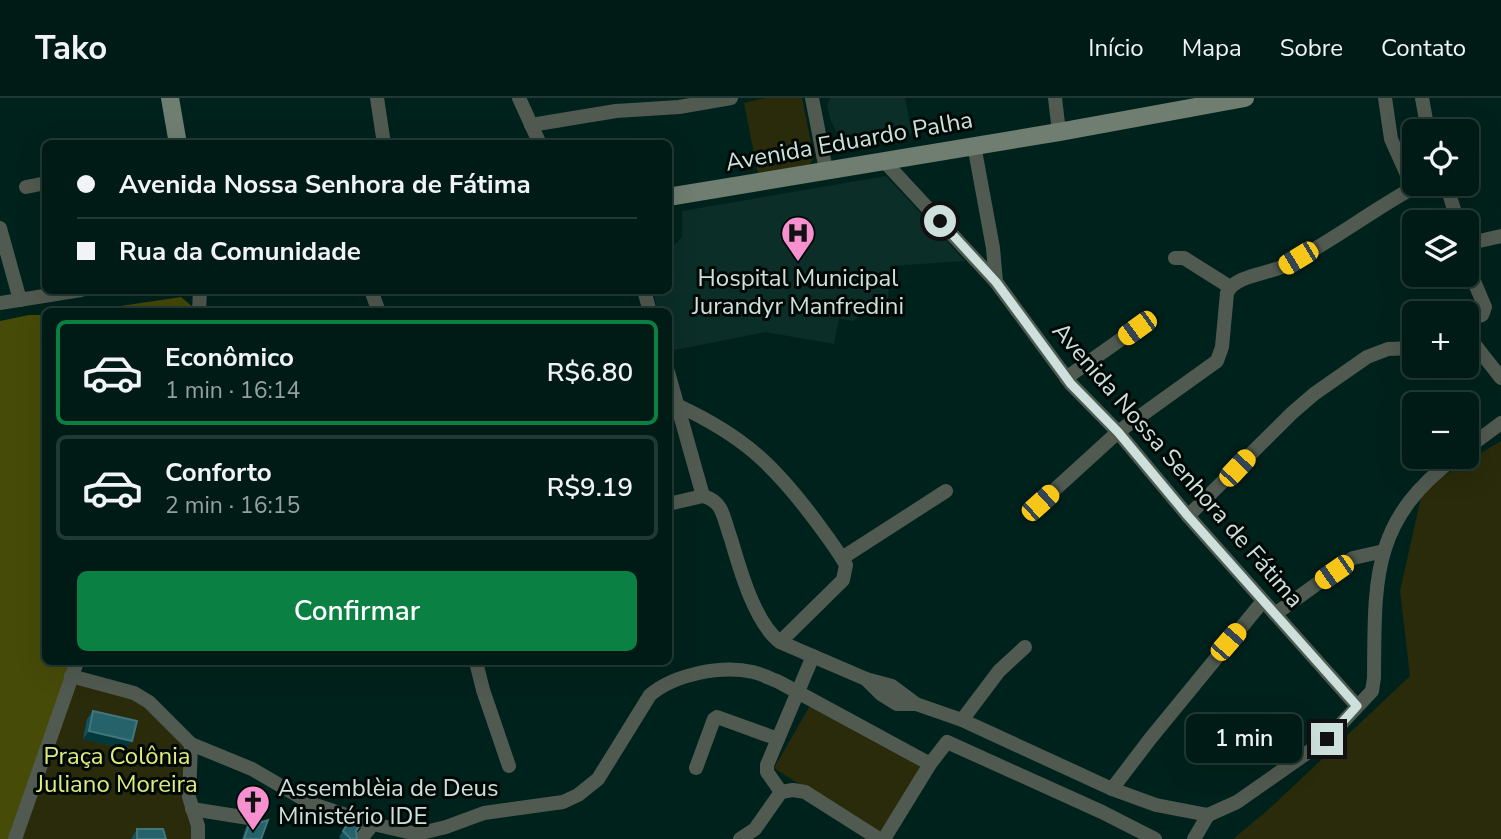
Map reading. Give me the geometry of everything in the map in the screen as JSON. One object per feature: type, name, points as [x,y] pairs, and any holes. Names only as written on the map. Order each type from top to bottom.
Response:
[{"type":"street","points":[[170,98],[177,140]]},
{"type":"street","points":[[377,98],[383,140]]},
{"type":"street","points":[[519,98],[538,140]]},
{"type":"street","points":[[531,125],[664,103],[731,98]]},
{"type":"street","points":[[812,98],[826,170]]},
{"type":"street","points":[[1055,98],[1059,132]]},
{"type":"street","name":"Avenida Eduardo Palha","points":[[672,196],[1245,98]]},
{"type":"street","points":[[1385,98],[1391,139],[1402,160]]},
{"type":"street","points":[[1422,98],[1426,119]]},
{"type":"street","points":[[974,145],[993,248],[996,282]]},
{"type":"street","name":"Avenida Nossa Senhora de Fátima","points":[[884,161],[996,282],[1066,378],[1118,432],[1188,516],[1357,706]]},
{"type":"street","points":[[26,187],[42,184]]},
{"type":"street","points":[[1040,503],[1118,432],[1217,361],[1222,347],[1227,293],[1230,287],[1285,266],[1402,195]]},
{"type":"street","points":[[0,228],[20,300]]},
{"type":"street","points":[[1479,241],[1501,236]]},
{"type":"street","points":[[1175,258],[1184,258],[1230,287]]},
{"type":"street","points":[[1476,287],[1485,307],[1479,316]]},
{"type":"street","points":[[0,303],[57,294]]},
{"type":"street","points":[[1066,378],[1137,328]]},
{"type":"street","points":[[1188,516],[1314,394],[1367,357],[1388,349],[1402,348]]},
{"type":"street","points":[[1479,354],[1501,378]]},
{"type":"street","points":[[672,384],[703,496]]},
{"type":"street","points":[[679,406],[722,427],[754,450],[790,487],[842,558],[847,570],[843,580],[780,642]]},
{"type":"street","points":[[1479,439],[1501,423]]},
{"type":"street","points":[[672,503],[703,496],[710,498],[721,509],[754,602],[769,631],[780,642],[866,679],[881,694],[897,704],[916,704],[962,720],[1112,789],[1156,805],[1208,815],[1237,802],[1327,739],[1372,691],[1377,591],[1384,551],[1401,511],[1428,479],[1441,469]]},
{"type":"street","points":[[842,558],[946,491]]},
{"type":"street","points":[[1275,614],[1353,558],[1384,551]]},
{"type":"street","points":[[1112,789],[1156,730],[1263,601]]},
{"type":"street","points":[[962,720],[999,671],[1025,647]]},
{"type":"street","points":[[781,792],[767,769],[813,656]]},
{"type":"street","points":[[15,839],[76,665]]},
{"type":"street","points":[[476,665],[509,766]]},
{"type":"street","points":[[71,676],[134,693],[149,702],[191,744],[252,769],[312,804],[407,833],[428,833],[484,813],[563,802],[578,795],[598,779],[650,695],[673,681],[698,674],[741,671],[754,673],[798,691],[930,764]]},
{"type":"street","points":[[696,768],[717,717],[778,739]]},
{"type":"street","points":[[884,839],[930,764],[947,742],[1102,811],[1154,839]]},
{"type":"street","points":[[191,744],[189,797],[198,825],[198,839]]},
{"type":"street","points":[[740,839],[755,829],[781,792],[793,790],[805,792],[879,839]]},
{"type":"street","points":[[192,808],[255,819]]},
{"type":"street","points":[[1194,839],[1208,815]]},
{"type":"street","points":[[361,839],[373,824]]},
{"type":"shaded area","points":[[830,98],[905,98],[912,133],[905,139],[845,149],[831,121],[827,106]]},
{"type":"shaded area","name":"Hospital Municipal Jurandyr Manfredini","points":[[886,176],[965,261],[891,266],[888,299],[853,321],[839,318],[834,344],[765,332],[672,351],[672,308],[657,308],[653,294],[672,294],[672,247],[682,237],[682,211]]},
{"type":"shaded area","points":[[181,297],[194,308],[107,308]]},
{"type":"shaded area","points":[[42,315],[42,665],[75,665],[14,839],[0,839],[0,321]]},
{"type":"green space","points":[[765,98],[802,98],[814,158],[809,165],[758,174],[744,103]]},
{"type":"green space","points":[[1501,441],[1501,839],[1233,839],[1269,809],[1410,676],[1400,591],[1423,488],[1455,469],[1479,469],[1479,454]]},
{"type":"green space","name":"Praça Colônia Juliano Moreira","points":[[72,678],[133,696],[189,744],[194,839],[17,839]]},
{"type":"green space","points":[[811,704],[921,767],[880,835],[774,768]]},
{"type":"building","points":[[93,711],[137,721],[132,741],[89,731]]},
{"type":"building","name":"Assemblèia de Deus Ministério IDE","points":[[268,820],[261,839],[244,839],[250,822]]},
{"type":"building","points":[[350,820],[361,823],[356,831],[357,839],[351,839],[343,831]]},
{"type":"building","points":[[137,829],[163,829],[166,839],[137,839]]},
{"type":"place","name":"Hospital Municipal Jurandyr Manfredini","points":[[798,263]]},
{"type":"place","name":"Assemblèia de Deus Ministério IDE","points":[[253,832]]},
{"type":"route","points":[[940,221],[996,282],[1071,384],[1118,432],[1188,516],[1357,706],[1327,739]]}]
